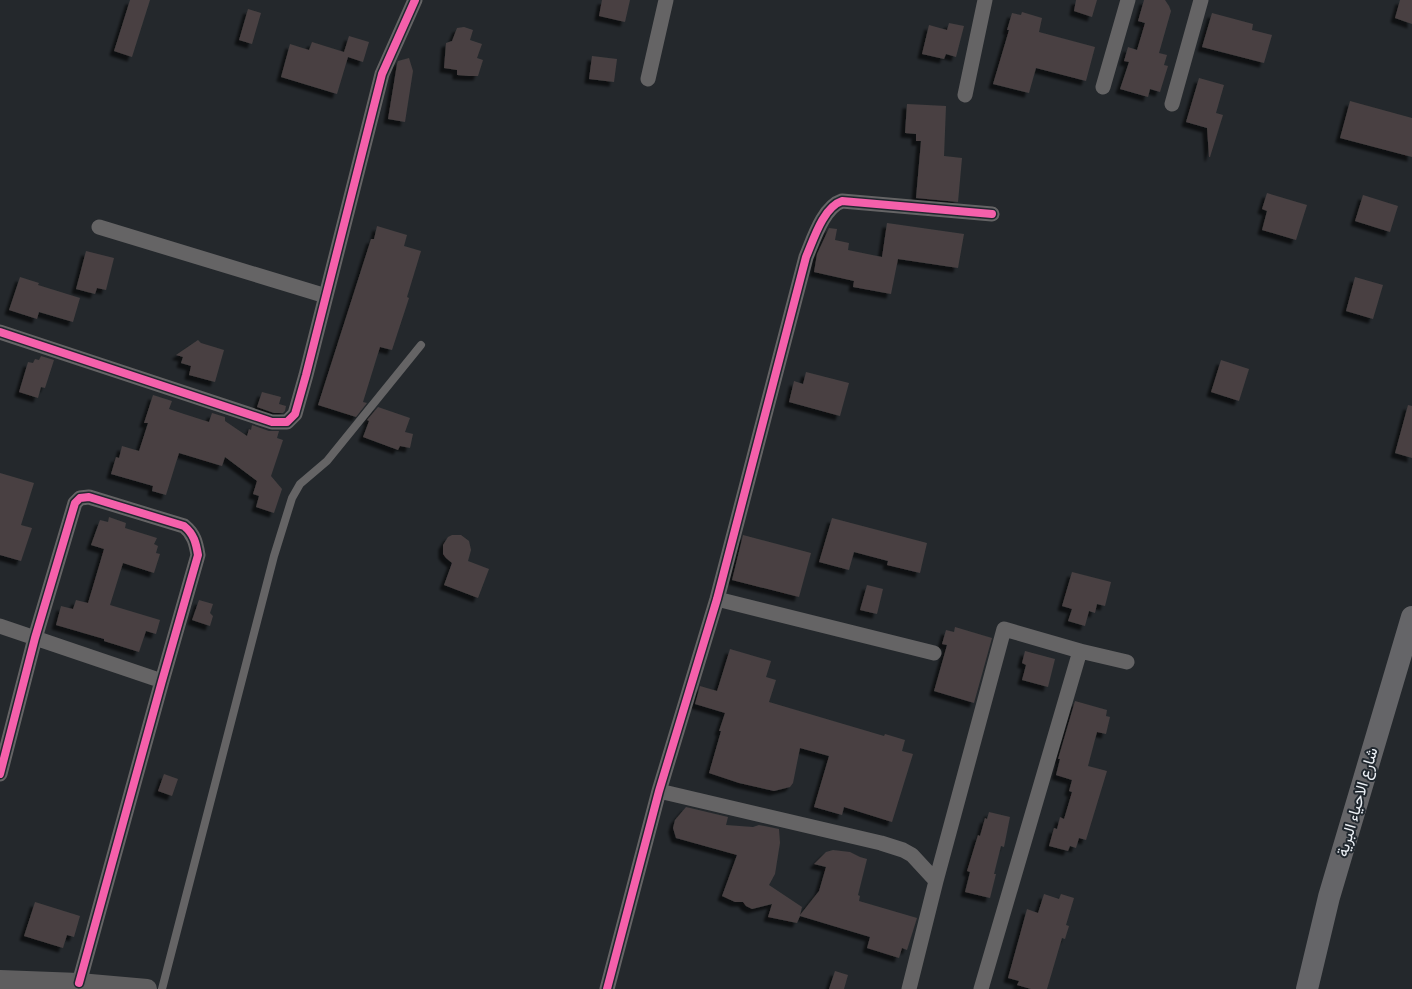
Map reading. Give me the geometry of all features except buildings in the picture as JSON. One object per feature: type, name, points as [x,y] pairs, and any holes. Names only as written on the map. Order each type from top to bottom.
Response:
[{"type":"main road","name":"شارع الاحياء البرية","points":[[1306,989],[1329,897],[1412,617]]},
{"type":"street","points":[[0,332],[272,422],[287,422],[294,414],[382,74],[415,0]]},
{"type":"street","points":[[648,79],[666,0]]},
{"type":"street","points":[[965,95],[986,0]]},
{"type":"street","points":[[1103,87],[1128,0]]},
{"type":"street","points":[[1172,104],[1201,0]]},
{"type":"street","points":[[607,989],[659,791],[717,599],[806,258],[819,226],[831,207],[836,203],[842,202],[992,214]]},
{"type":"street","points":[[99,228],[326,296]]},
{"type":"street","points":[[0,774],[35,638],[75,504],[80,498],[89,497],[184,526],[191,532],[196,542],[198,555],[79,983]]},
{"type":"street","points":[[717,599],[934,653]]},
{"type":"street","points":[[0,626],[162,681]]},
{"type":"street","points":[[909,989],[1004,629],[1080,651],[1127,662]]},
{"type":"street","points":[[981,989],[1080,651]]},
{"type":"street","points":[[659,791],[881,843],[912,855],[936,881]]},
{"type":"street","points":[[0,980],[79,983],[147,989]]},
{"type":"lane","points":[[162,989],[274,556],[292,498],[300,484],[327,461],[421,345]]},
{"type":"cycle path","points":[[0,332],[272,422],[287,422],[295,414],[306,375],[382,74],[415,0]]},
{"type":"cycle path","points":[[607,989],[659,791],[717,599],[806,257],[820,225],[829,210],[835,204],[842,201],[992,214]]},
{"type":"cycle path","points":[[0,774],[35,638],[75,503],[80,498],[89,497],[184,526],[194,539],[198,555],[79,983]]}]
